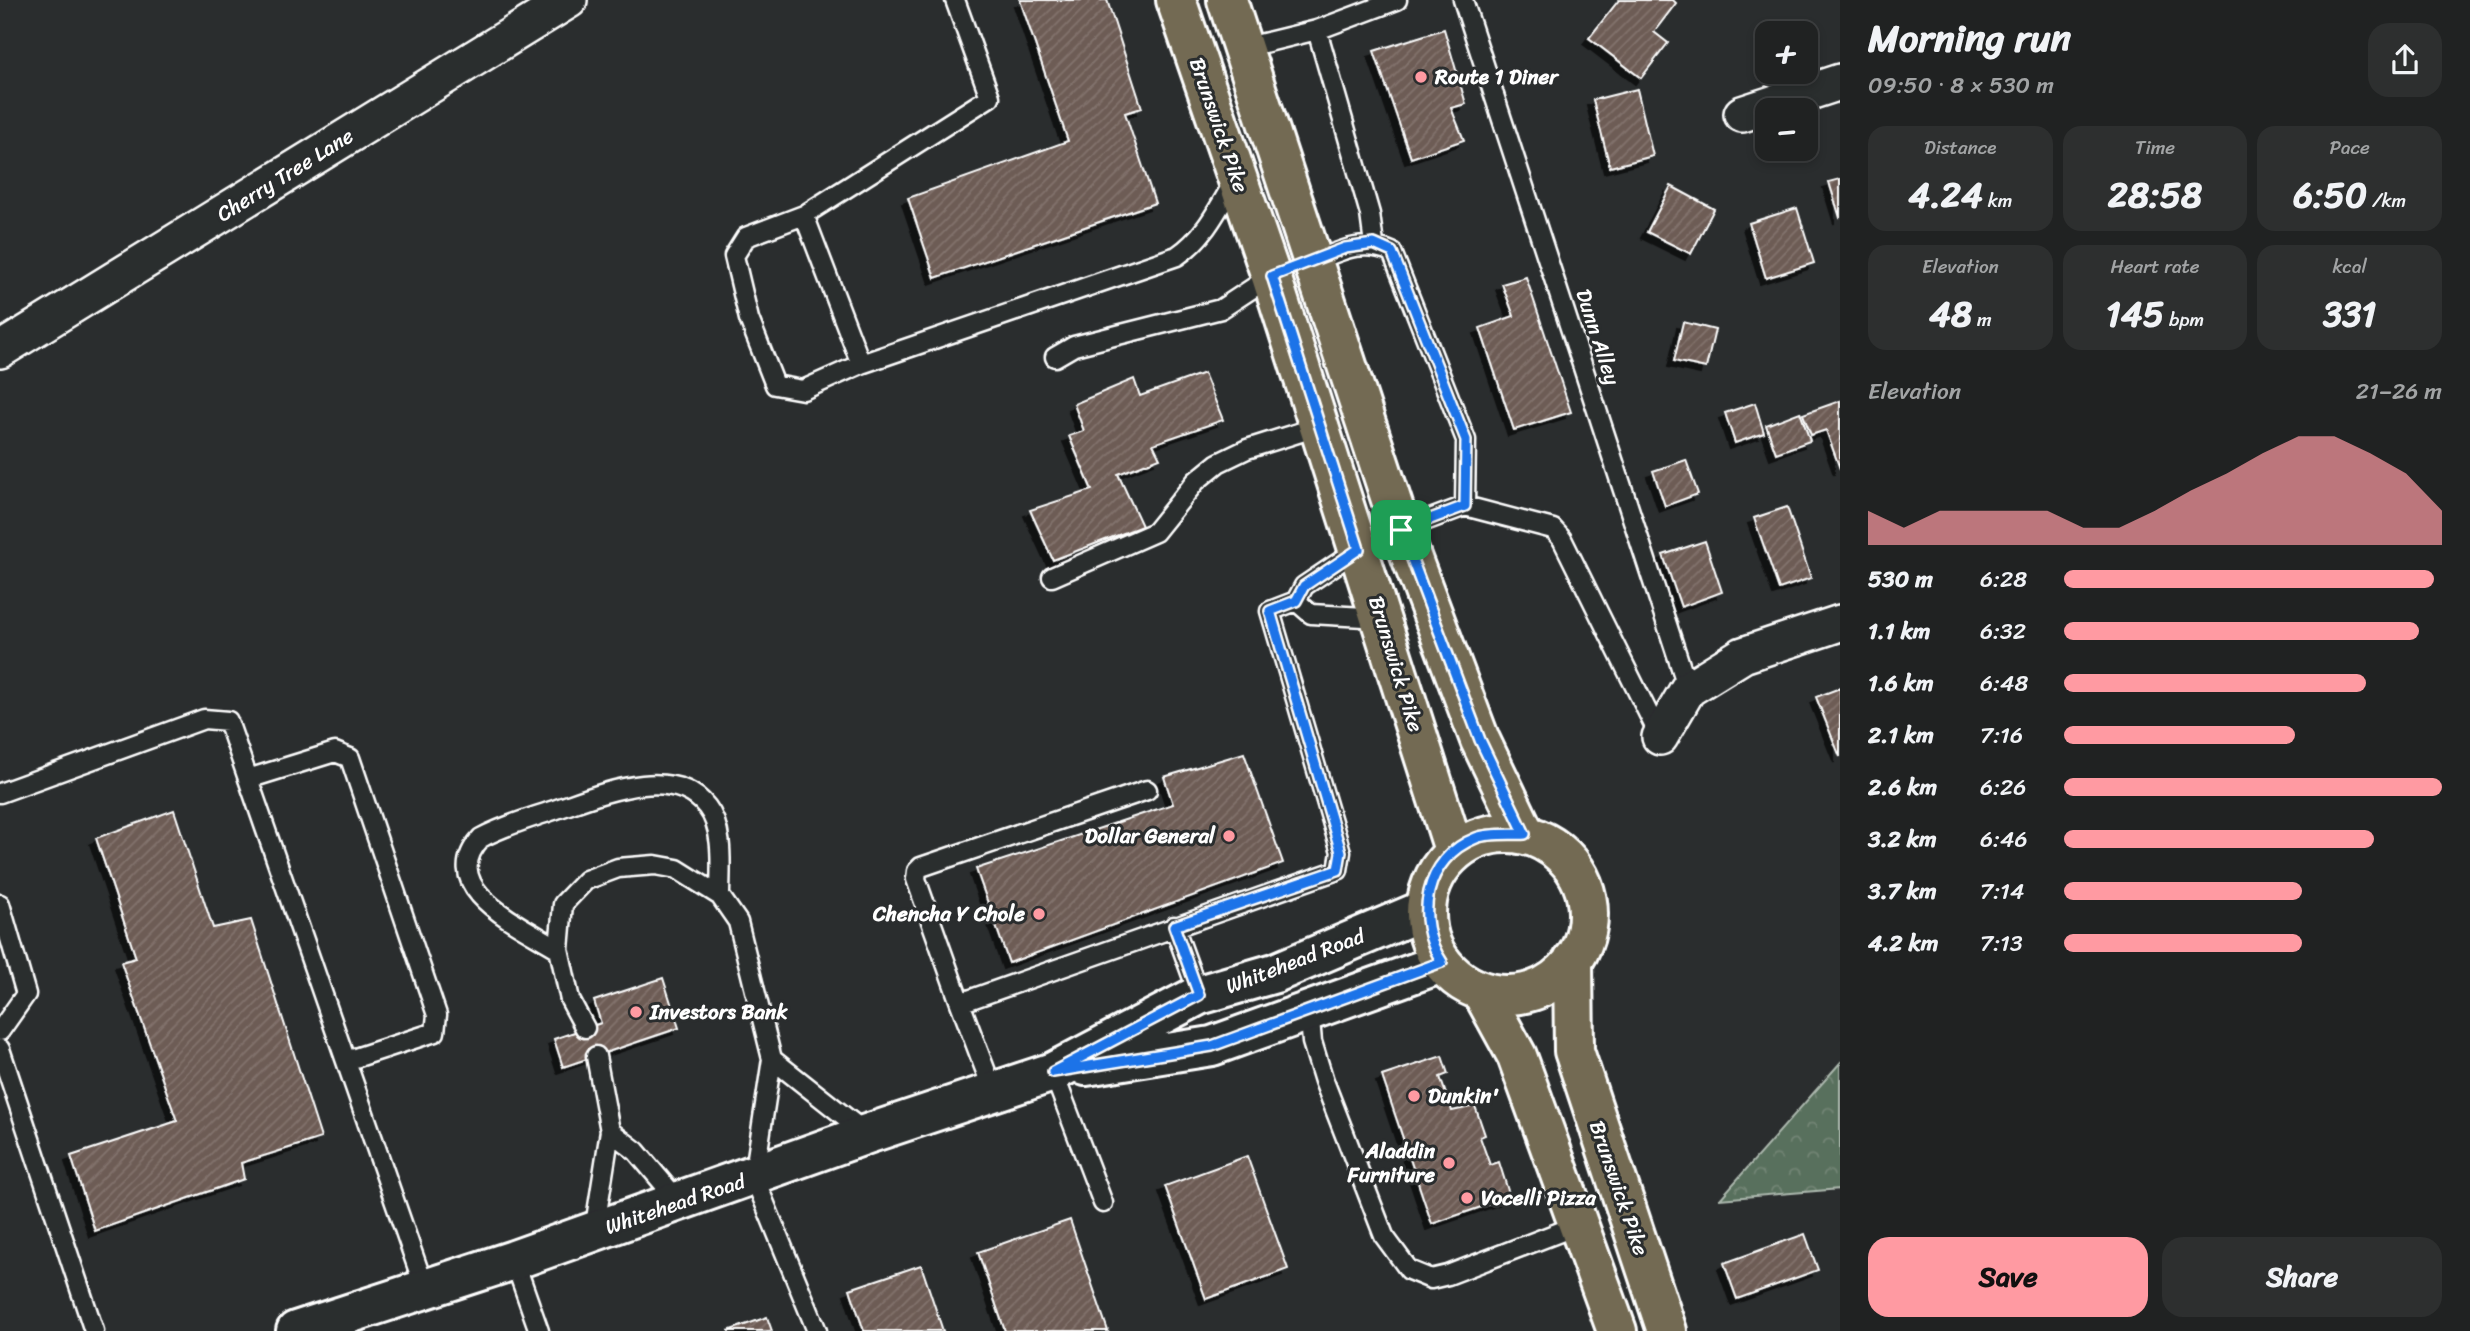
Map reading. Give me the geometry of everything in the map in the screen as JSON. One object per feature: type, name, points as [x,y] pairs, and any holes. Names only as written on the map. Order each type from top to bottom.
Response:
[{"type":"main road","name":"Brunswick Pike","points":[[1176,0],[1272,276],[1454,850]]},
{"type":"main road","points":[[1227,0],[1401,530],[1480,740],[1525,834]]},
{"type":"main road","points":[[1525,834],[1560,852],[1574,867],[1583,885],[1587,925],[1573,960],[1544,988],[1523,997],[1482,992],[1461,980],[1442,962],[1429,937],[1426,909],[1435,875],[1454,850],[1478,837],[1525,834]]},
{"type":"main road","name":"Whitehead Road","points":[[296,1331],[514,1260],[754,1177],[867,1134],[1053,1072],[1199,995],[1275,973],[1426,909]]},
{"type":"main road","name":"Brunswick Pike","points":[[1573,960],[1574,1051],[1667,1331]]},
{"type":"main road","name":"Whitehead Road","points":[[1053,1072],[1212,1046],[1442,962]]},
{"type":"main road","points":[[1482,992],[1517,1056],[1617,1331]]},
{"type":"street","name":"Cherry Tree Lane","points":[[0,350],[569,0]]},
{"type":"street","points":[[1742,114],[1840,82]]},
{"type":"street","points":[[1272,276],[1313,262]]},
{"type":"street","points":[[1660,737],[1688,689],[1743,655],[1840,624]]},
{"type":"lane","points":[[955,0],[990,97],[804,215],[746,237],[734,256],[750,318],[775,385],[803,390],[890,353],[1177,256],[1195,244],[1208,227],[1237,177]]},
{"type":"lane","points":[[1243,48],[1317,30],[1397,0]]},
{"type":"lane","name":"Dunn Alley","points":[[1464,0],[1688,689]]},
{"type":"lane","points":[[1317,30],[1370,214],[1374,244]]},
{"type":"lane","points":[[804,215],[861,364]]},
{"type":"lane","points":[[1313,262],[1345,248],[1374,244],[1392,252],[1466,440],[1465,506]]},
{"type":"lane","points":[[1055,357],[1074,346],[1222,309],[1272,276]]},
{"type":"lane","points":[[1052,577],[1156,532],[1196,481],[1218,463],[1247,449],[1320,426]]},
{"type":"lane","points":[[1401,530],[1465,506],[1553,529],[1562,538],[1660,737]]},
{"type":"lane","points":[[960,1003],[1338,870],[1341,852],[1270,611],[1296,601],[1304,586],[1359,549]]},
{"type":"lane","points":[[1296,601],[1311,614],[1382,618]]},
{"type":"lane","points":[[0,793],[204,719],[228,721],[425,1289]]},
{"type":"lane","points":[[248,779],[335,752],[351,758],[437,1015],[435,1032],[346,1061]]},
{"type":"lane","points":[[559,949],[485,902],[474,890],[466,868],[470,850],[481,838],[609,792],[646,785],[666,786],[697,798],[713,817],[720,851],[720,896]]},
{"type":"lane","points":[[994,1093],[916,878],[917,872],[921,867],[1147,790]]},
{"type":"lane","points":[[585,1028],[570,1000],[559,949],[563,904],[586,880],[618,868],[655,865],[677,869],[720,896],[738,922],[772,1059],[754,1177],[817,1331]]},
{"type":"lane","points":[[0,904],[26,993],[0,1031]]},
{"type":"lane","points":[[1174,926],[1199,995]]},
{"type":"lane","points":[[1310,1009],[1312,1042],[1353,1164],[1384,1236],[1409,1270],[1431,1279],[1448,1275],[1578,1225]]},
{"type":"lane","points":[[0,1049],[94,1331]]},
{"type":"lane","points":[[594,1232],[610,1131],[596,1056]]},
{"type":"lane","points":[[772,1059],[867,1134]]},
{"type":"lane","points":[[1053,1072],[1103,1203]]},
{"type":"lane","points":[[610,1131],[636,1152],[680,1203]]},
{"type":"lane","points":[[514,1260],[539,1331]]},
{"type":"green space","points":[[1840,1063],[1840,1189],[1720,1199]]},
{"type":"building","points":[[1020,0],[1107,0],[1142,108],[1125,113],[1155,203],[935,278],[908,198],[1068,141]]},
{"type":"building","points":[[1619,0],[1673,0],[1676,3],[1654,32],[1668,43],[1641,78],[1589,38]]},
{"type":"building","name":"Route 1 Diner","points":[[1444,29],[1466,104],[1451,108],[1464,140],[1411,158],[1374,51]]},
{"type":"building","points":[[1637,89],[1653,156],[1610,167],[1593,100]]},
{"type":"building","points":[[1840,179],[1840,218],[1829,182]]},
{"type":"building","points":[[1671,186],[1714,209],[1691,254],[1647,232]]},
{"type":"building","points":[[1797,208],[1814,263],[1766,278],[1749,223]]},
{"type":"building","points":[[1526,277],[1571,412],[1514,430],[1480,328],[1514,316],[1502,284]]},
{"type":"building","points":[[1683,322],[1715,330],[1706,368],[1674,361]]},
{"type":"building","points":[[1204,373],[1223,420],[1153,444],[1160,458],[1118,474],[1142,526],[1053,560],[1030,510],[1092,490],[1069,436],[1084,431],[1074,404],[1134,379],[1140,396]]},
{"type":"building","points":[[1840,401],[1840,469],[1826,430],[1811,435],[1803,414]]},
{"type":"building","points":[[1755,403],[1764,433],[1735,443],[1725,413]]},
{"type":"building","points":[[1800,412],[1810,441],[1776,453],[1766,425]]},
{"type":"building","points":[[1686,460],[1698,494],[1665,506],[1653,471]]},
{"type":"building","points":[[1787,507],[1811,578],[1779,589],[1754,518]]},
{"type":"building","points":[[1705,541],[1722,592],[1681,607],[1663,555]]},
{"type":"building","points":[[1840,688],[1840,757],[1816,697]]},
{"type":"building","points":[[1244,753],[1283,863],[1009,963],[976,869],[1173,804],[1164,777]]},
{"type":"building","points":[[174,810],[213,928],[251,920],[321,1138],[241,1163],[244,1179],[95,1231],[71,1156],[177,1121],[121,962],[136,958],[96,838]]},
{"type":"building","name":"Investors Bank","points":[[663,978],[679,1028],[563,1067],[554,1039],[601,1023],[594,1001]]},
{"type":"building","points":[[1442,1056],[1448,1074],[1440,1077],[1452,1111],[1475,1106],[1485,1135],[1480,1137],[1490,1165],[1499,1162],[1510,1197],[1432,1224],[1382,1076]]},
{"type":"building","points":[[1247,1156],[1288,1269],[1206,1299],[1165,1186]]},
{"type":"building","points":[[1070,1220],[1108,1331],[1005,1331],[978,1252]]},
{"type":"building","points":[[1805,1234],[1818,1270],[1737,1299],[1724,1263]]},
{"type":"building","points":[[921,1265],[943,1331],[864,1331],[850,1289]]},
{"type":"building","points":[[767,1317],[772,1331],[728,1331]]},
{"type":"place","name":"Route 1 Diner","points":[[1421,77]]},
{"type":"place","name":"Dollar General","points":[[1229,836]]},
{"type":"place","name":"Chencha Y Chole","points":[[1039,914]]},
{"type":"place","name":"Investors Bank","points":[[636,1012]]},
{"type":"place","name":"Dunkin'","points":[[1414,1096]]},
{"type":"place","name":"Aladdin Furniture","points":[[1449,1163]]},
{"type":"place","name":"Vocelli Pizza","points":[[1467,1198]]},
{"type":"route","points":[[1374,244],[1392,252],[1466,440],[1465,506],[1401,530],[1480,740],[1525,834],[1478,837],[1454,850],[1435,875],[1427,896],[1426,922],[1434,950],[1442,962],[1212,1046],[1053,1072],[1199,995],[1174,926],[1338,870],[1341,852],[1270,611],[1296,601],[1304,586],[1359,549],[1272,276],[1345,248],[1374,244]]}]
